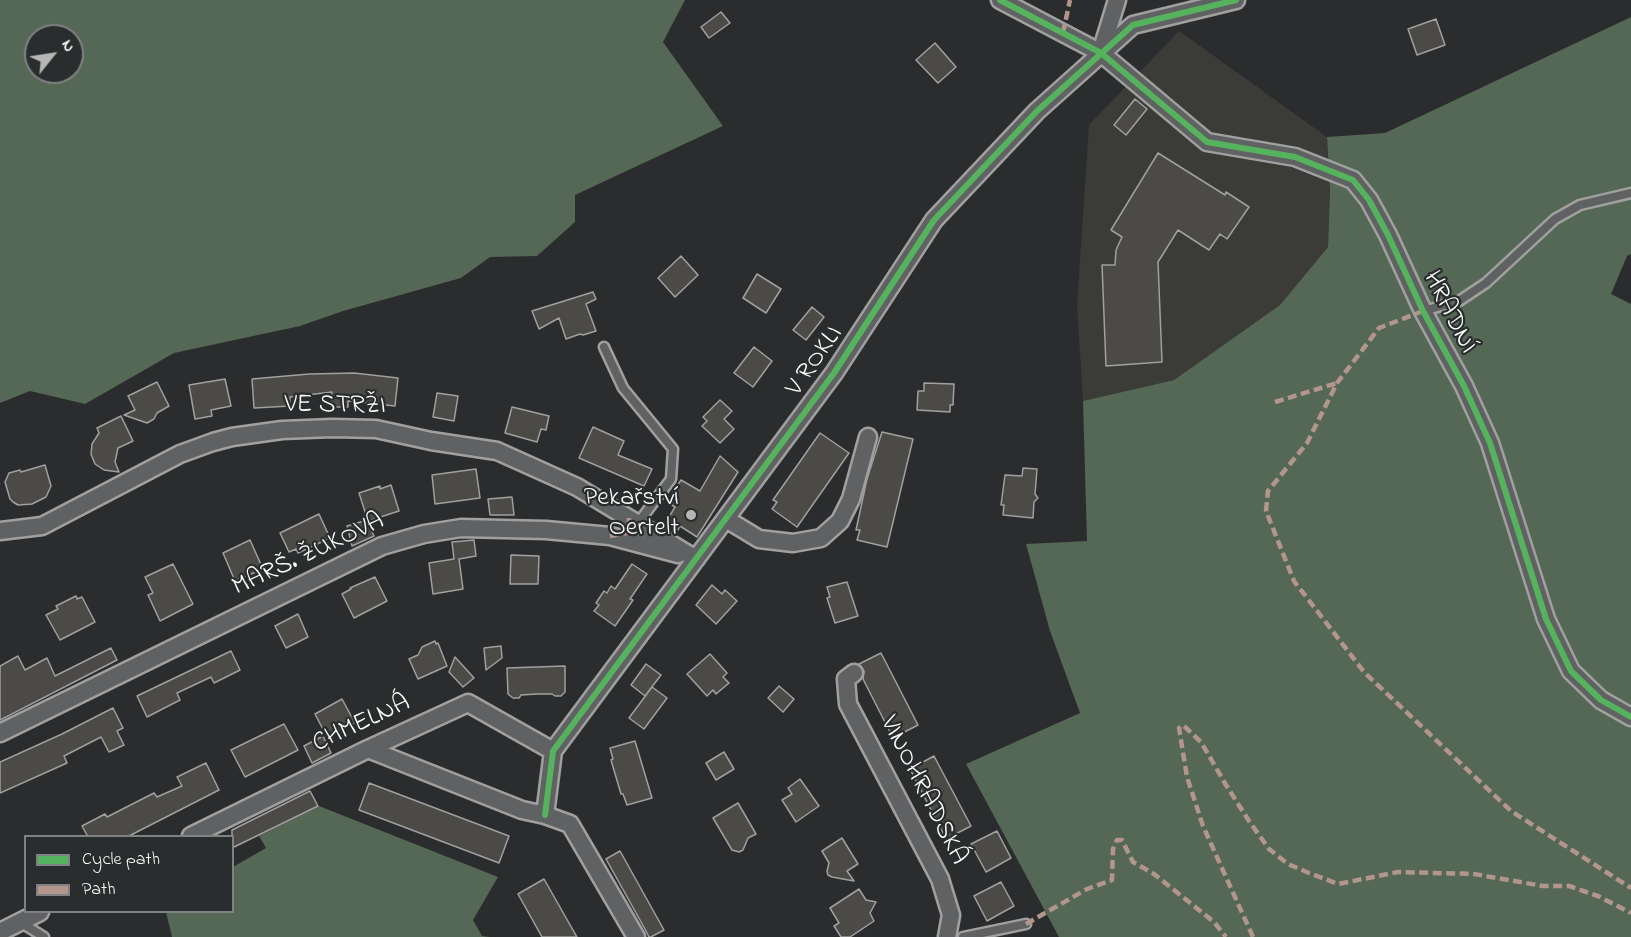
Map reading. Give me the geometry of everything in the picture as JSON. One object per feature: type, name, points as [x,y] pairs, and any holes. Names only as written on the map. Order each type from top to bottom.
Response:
[{"type":"street","points":[[1000,0],[1101,53],[1117,0]]},
{"type":"street","name":"V ROKLI","points":[[545,815],[553,751],[834,372],[934,220],[1037,111],[1133,25],[1236,0]]},
{"type":"street","name":"HRADNÍ","points":[[1101,53],[1207,142],[1295,157],[1353,180],[1369,200],[1423,312],[1464,386],[1490,443],[1546,619],[1571,671],[1601,700],[1631,717]]},
{"type":"street","name":"VE STRŽI","points":[[0,531],[42,526],[180,454],[213,442],[282,430],[376,429],[431,441],[497,451],[578,486],[696,559]]},
{"type":"street","points":[[726,519],[759,539],[793,543],[821,538],[840,521],[850,499],[868,437]]},
{"type":"street","name":"MARŠ. ŽUKOVA","points":[[0,733],[382,546],[424,534],[461,528],[546,530],[610,536],[696,559]]},
{"type":"street","name":"VINOHRADSKÁ","points":[[854,673],[846,679],[848,704],[940,879],[951,915],[947,937]]},
{"type":"street","name":"CHMELNÁ","points":[[194,835],[368,749],[468,703],[553,751]]},
{"type":"street","points":[[368,749],[522,810],[570,824],[636,937]]},
{"type":"street","points":[[0,932],[38,913]]},
{"type":"lane","points":[[1423,312],[1459,301],[1486,283],[1555,219],[1580,205],[1631,193]]},
{"type":"lane","points":[[604,347],[623,388],[673,449],[671,479],[638,523]]},
{"type":"lane","points":[[19,922],[44,937]]},
{"type":"lane","points":[[963,937],[1026,924]]},
{"type":"shaded area","points":[[1179,31],[1327,137],[1330,190],[1328,247],[1280,305],[1174,380],[1083,401],[1077,305],[1089,125]]},
{"type":"green space","points":[[0,0],[685,0],[663,42],[723,126],[575,195],[575,222],[537,256],[490,257],[461,278],[343,311],[300,326],[174,353],[85,404],[30,391],[0,403]]},
{"type":"green space","points":[[1631,17],[1631,254],[1627,256],[1611,294],[1631,304],[1631,937],[1059,937],[966,764],[1080,713],[1050,631],[1026,544],[1087,541],[1083,401],[1174,380],[1280,305],[1328,247],[1330,190],[1327,137],[1385,133]]},
{"type":"green space","points":[[319,806],[498,877],[473,920],[482,936],[490,937],[172,937],[166,913],[234,913],[234,866],[266,848],[259,836]]},
{"type":"building","points":[[721,12],[730,23],[709,38],[701,27]]},
{"type":"building","points":[[1436,19],[1445,45],[1417,55],[1408,29]]},
{"type":"building","points":[[935,43],[956,67],[938,83],[916,60]]},
{"type":"building","points":[[1135,99],[1147,109],[1126,135],[1114,125]]},
{"type":"building","points":[[1158,153],[1225,195],[1226,192],[1249,207],[1227,239],[1220,234],[1209,250],[1178,230],[1158,262],[1162,362],[1106,366],[1102,265],[1115,265],[1116,250],[1122,237],[1111,230]]},
{"type":"building","points":[[681,256],[698,275],[675,297],[658,278]]},
{"type":"building","points":[[757,274],[781,289],[766,313],[743,298]]},
{"type":"building","points":[[593,292],[596,299],[586,304],[596,331],[566,339],[559,318],[539,329],[532,311]]},
{"type":"building","points":[[812,307],[824,317],[806,340],[793,330]]},
{"type":"building","points":[[754,347],[772,361],[753,387],[734,373]]},
{"type":"building","points":[[354,373],[398,378],[395,406],[348,401],[348,407],[331,407],[332,392],[290,397],[290,406],[254,408],[252,379]]},
{"type":"building","points":[[225,379],[231,406],[211,410],[212,416],[195,419],[189,385]]},
{"type":"building","points":[[157,382],[169,406],[147,423],[124,415],[135,410],[128,396]]},
{"type":"building","points":[[924,383],[954,384],[953,405],[950,405],[950,412],[917,410],[918,391],[924,391]]},
{"type":"building","points":[[437,393],[458,396],[454,421],[433,417]]},
{"type":"building","points":[[720,400],[732,411],[724,419],[734,429],[720,443],[702,426],[707,421],[703,417]]},
{"type":"building","points":[[512,407],[549,416],[546,430],[541,429],[537,442],[505,433]]},
{"type":"building","points":[[121,416],[133,441],[118,448],[115,462],[119,472],[104,470],[95,464],[91,454],[92,444],[99,433],[97,428]]},
{"type":"building","points":[[593,427],[624,441],[618,455],[652,469],[644,486],[579,458]]},
{"type":"building","points":[[882,432],[913,439],[887,547],[857,540],[860,530],[856,530],[867,479]]},
{"type":"building","points":[[820,433],[849,453],[797,527],[772,509],[777,502],[773,500]]},
{"type":"building","name":"Pekařství Oertelt","points":[[720,456],[738,472],[697,537],[680,526],[678,530],[666,522],[675,507],[667,502],[681,480],[700,491]]},
{"type":"building","points":[[45,465],[51,486],[46,497],[32,504],[18,505],[13,502],[5,482],[9,473]]},
{"type":"building","points":[[1023,468],[1037,469],[1035,494],[1038,498],[1034,502],[1033,518],[1003,515],[1004,505],[1001,505],[1005,475],[1022,476]]},
{"type":"building","points":[[476,469],[480,498],[435,504],[432,475]]},
{"type":"building","points":[[391,485],[399,511],[368,521],[359,493]]},
{"type":"building","points":[[512,497],[514,515],[490,515],[488,499]]},
{"type":"building","points":[[319,514],[330,538],[298,553],[296,549],[289,552],[280,533]]},
{"type":"building","points":[[367,520],[374,536],[352,546],[347,526]]},
{"type":"building","points":[[250,540],[263,569],[235,581],[223,553]]},
{"type":"building","points":[[474,540],[476,556],[459,559],[463,589],[433,594],[429,563],[454,559],[452,542]]},
{"type":"building","points":[[511,555],[539,556],[538,584],[510,584]]},
{"type":"building","points":[[173,564],[193,604],[160,621],[148,595],[153,593],[145,577]]},
{"type":"building","points":[[632,564],[647,574],[615,626],[594,611],[599,605],[596,603],[604,591],[607,593],[611,586],[615,589]]},
{"type":"building","points":[[375,577],[387,601],[354,618],[342,594]]},
{"type":"building","points":[[847,582],[858,616],[835,623],[827,598],[830,597],[827,587]]},
{"type":"building","points":[[712,585],[722,594],[725,590],[737,601],[716,624],[696,605]]},
{"type":"building","points":[[76,596],[77,599],[82,597],[95,622],[60,640],[46,615],[58,609],[56,606]]},
{"type":"building","points":[[298,614],[308,637],[286,648],[275,626]]},
{"type":"building","points":[[435,641],[436,644],[438,643],[447,666],[418,679],[409,659],[418,655],[422,647]]},
{"type":"building","points":[[501,646],[502,658],[486,670],[484,648]]},
{"type":"building","points":[[111,648],[117,660],[0,720],[0,666],[18,656],[25,670],[47,658],[55,676]]},
{"type":"building","points":[[231,651],[240,670],[214,683],[211,677],[177,693],[180,700],[147,717],[137,696]]},
{"type":"building","points":[[881,653],[918,725],[893,738],[863,679],[864,671],[859,664]]},
{"type":"building","points":[[710,654],[727,673],[723,677],[729,683],[716,694],[713,690],[707,696],[687,674]]},
{"type":"building","points":[[455,657],[474,678],[463,687],[449,672]]},
{"type":"building","points":[[646,664],[661,675],[645,696],[631,685]]},
{"type":"building","points":[[565,666],[565,692],[561,696],[537,694],[513,698],[508,694],[507,668]]},
{"type":"building","points":[[779,686],[794,699],[783,712],[768,698]]},
{"type":"building","points":[[652,687],[667,698],[644,729],[629,718]]},
{"type":"building","points":[[342,699],[355,723],[327,737],[315,714]]},
{"type":"building","points":[[113,708],[123,728],[117,731],[124,745],[109,752],[101,737],[64,756],[67,763],[0,793],[0,762]]},
{"type":"building","points":[[284,724],[298,750],[245,777],[231,750]]},
{"type":"building","points":[[323,736],[331,753],[312,763],[304,746]]},
{"type":"building","points":[[635,741],[652,798],[627,805],[621,794],[611,760],[613,759],[610,748]]},
{"type":"building","points":[[724,752],[734,769],[716,780],[706,763]]},
{"type":"building","points":[[934,756],[971,826],[946,839],[910,769]]},
{"type":"building","points":[[206,763],[219,790],[131,835],[87,835],[82,826],[105,814],[107,817],[154,793],[157,797],[182,786],[177,777]]},
{"type":"building","points":[[800,779],[819,806],[796,822],[782,800],[792,794],[788,788]]},
{"type":"building","points":[[369,783],[509,836],[499,863],[359,810]]},
{"type":"building","points":[[310,791],[318,806],[234,847],[232,830]]},
{"type":"building","points":[[738,803],[756,834],[748,838],[743,850],[739,852],[732,850],[713,818]]},
{"type":"building","points":[[997,831],[1011,858],[986,872],[971,844]]},
{"type":"building","points":[[842,838],[858,864],[847,871],[854,881],[828,875],[829,863],[822,851]]},
{"type":"building","points":[[620,851],[664,930],[651,937],[606,859]]},
{"type":"building","points":[[544,879],[577,937],[542,937],[518,894]]},
{"type":"building","points":[[1001,882],[1014,906],[987,921],[974,896]]},
{"type":"building","points":[[859,889],[866,900],[876,902],[870,913],[874,921],[850,937],[841,937],[834,926],[839,923],[830,908]]},
{"type":"marked path","points":[[1063,33],[1070,0]]},
{"type":"marked path","points":[[1423,311],[1379,328],[1337,383],[1307,443],[1268,491],[1266,511],[1294,581],[1364,672],[1511,811],[1631,888]]},
{"type":"marked path","points":[[1275,402],[1337,383]]},
{"type":"marked path","points":[[610,536],[627,533],[629,518]]},
{"type":"marked path","points":[[1253,937],[1203,826],[1187,777],[1179,728],[1183,725],[1201,742],[1226,785],[1269,849],[1288,864],[1309,873],[1338,884],[1398,872],[1474,874],[1543,886],[1569,886],[1598,896],[1631,913]]},
{"type":"marked path","points":[[1026,924],[1087,889],[1112,880],[1113,849],[1117,840],[1122,840],[1133,862],[1154,874],[1214,922],[1226,937]]},
{"type":"cycle path","points":[[1000,0],[1101,53],[1207,142],[1295,157],[1353,180],[1369,200],[1388,235],[1423,311],[1464,386],[1490,443],[1546,619],[1571,671],[1601,700],[1631,717]]},
{"type":"cycle path","points":[[545,815],[553,751],[834,373],[934,220],[1037,111],[1133,25],[1236,0]]},
{"type":"place","name":"Pekařství Oertelt","points":[[691,515]]}]
